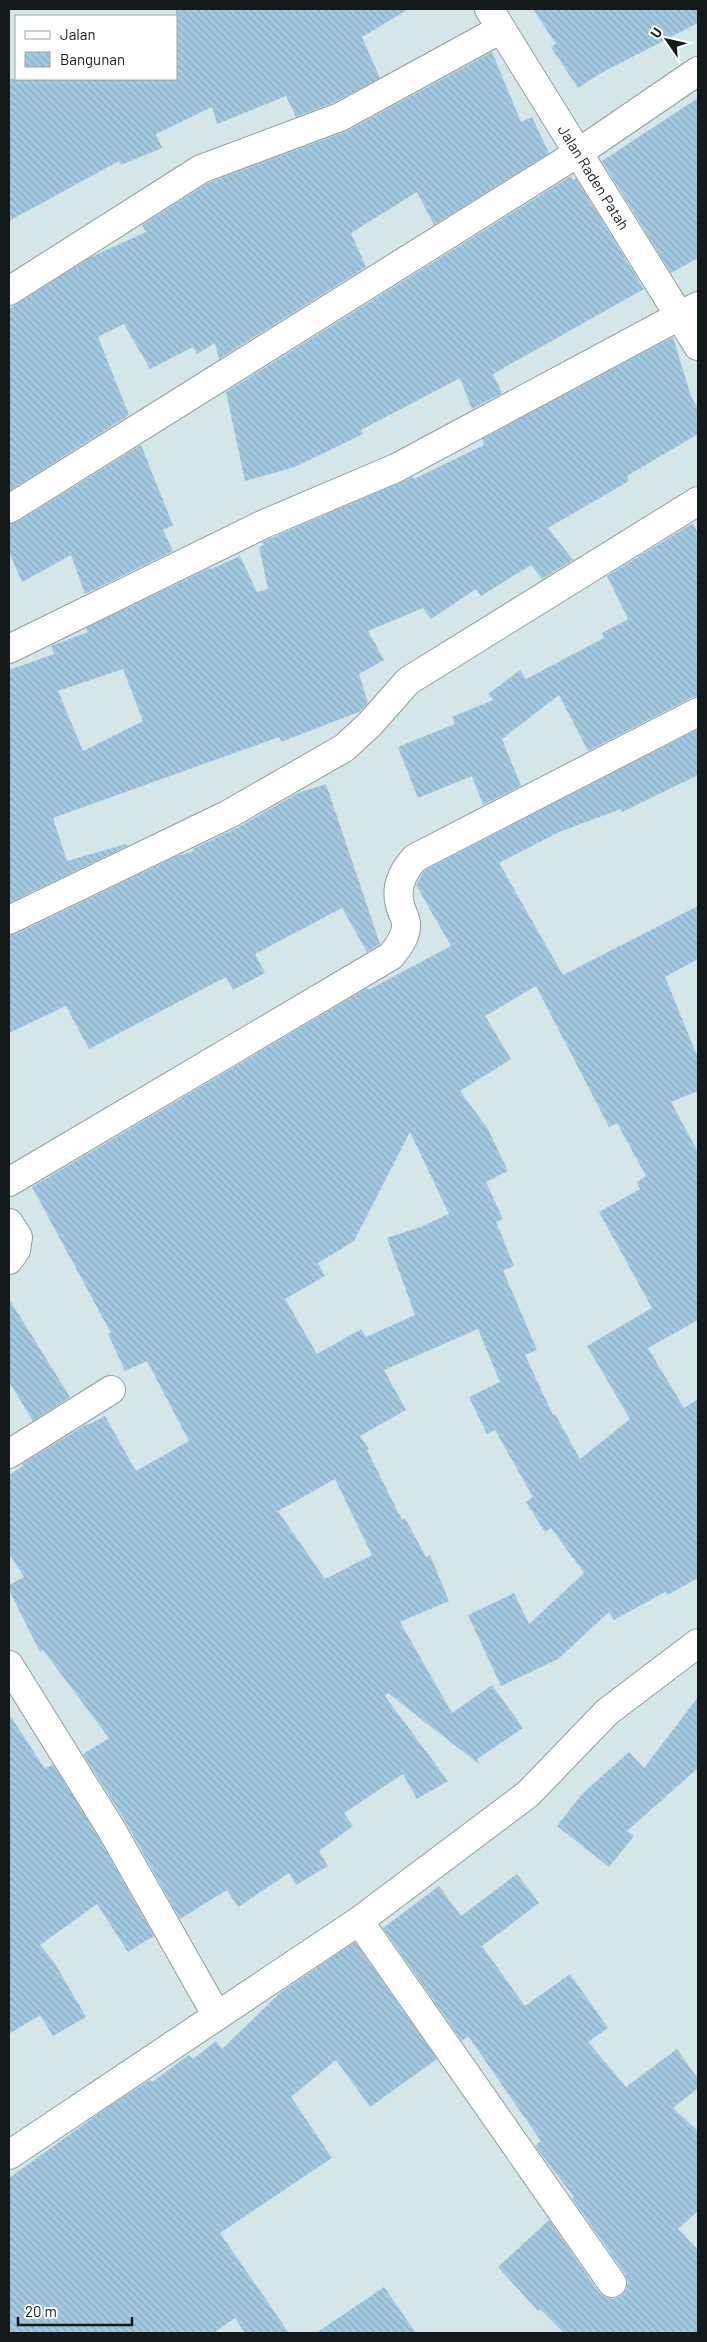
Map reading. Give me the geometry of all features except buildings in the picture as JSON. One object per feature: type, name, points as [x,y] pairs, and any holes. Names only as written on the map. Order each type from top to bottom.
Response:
[{"type":"street","name":"Jalan Raden Patah","points":[[495,19],[578,153],[689,311],[698,346]]},
{"type":"street","points":[[9,291],[201,169],[340,118],[495,19]]},
{"type":"street","points":[[9,509],[578,153],[698,71]]},
{"type":"street","points":[[9,649],[264,524],[396,468],[689,311]]},
{"type":"street","points":[[9,920],[229,814],[315,766],[344,748],[370,724],[408,681],[698,501]]},
{"type":"street","points":[[9,1182],[391,956],[402,943],[406,924],[399,904],[399,887],[405,870],[415,858],[698,712]]},
{"type":"street","points":[[9,1223],[18,1237],[16,1250],[9,1260]]},
{"type":"street","points":[[9,1454],[111,1390]]},
{"type":"street","points":[[9,2155],[359,1921],[528,1794],[607,1712],[698,1644]]},
{"type":"street","points":[[9,1666],[110,1827],[217,2016]]},
{"type":"street","points":[[359,1921],[612,2283]]}]
